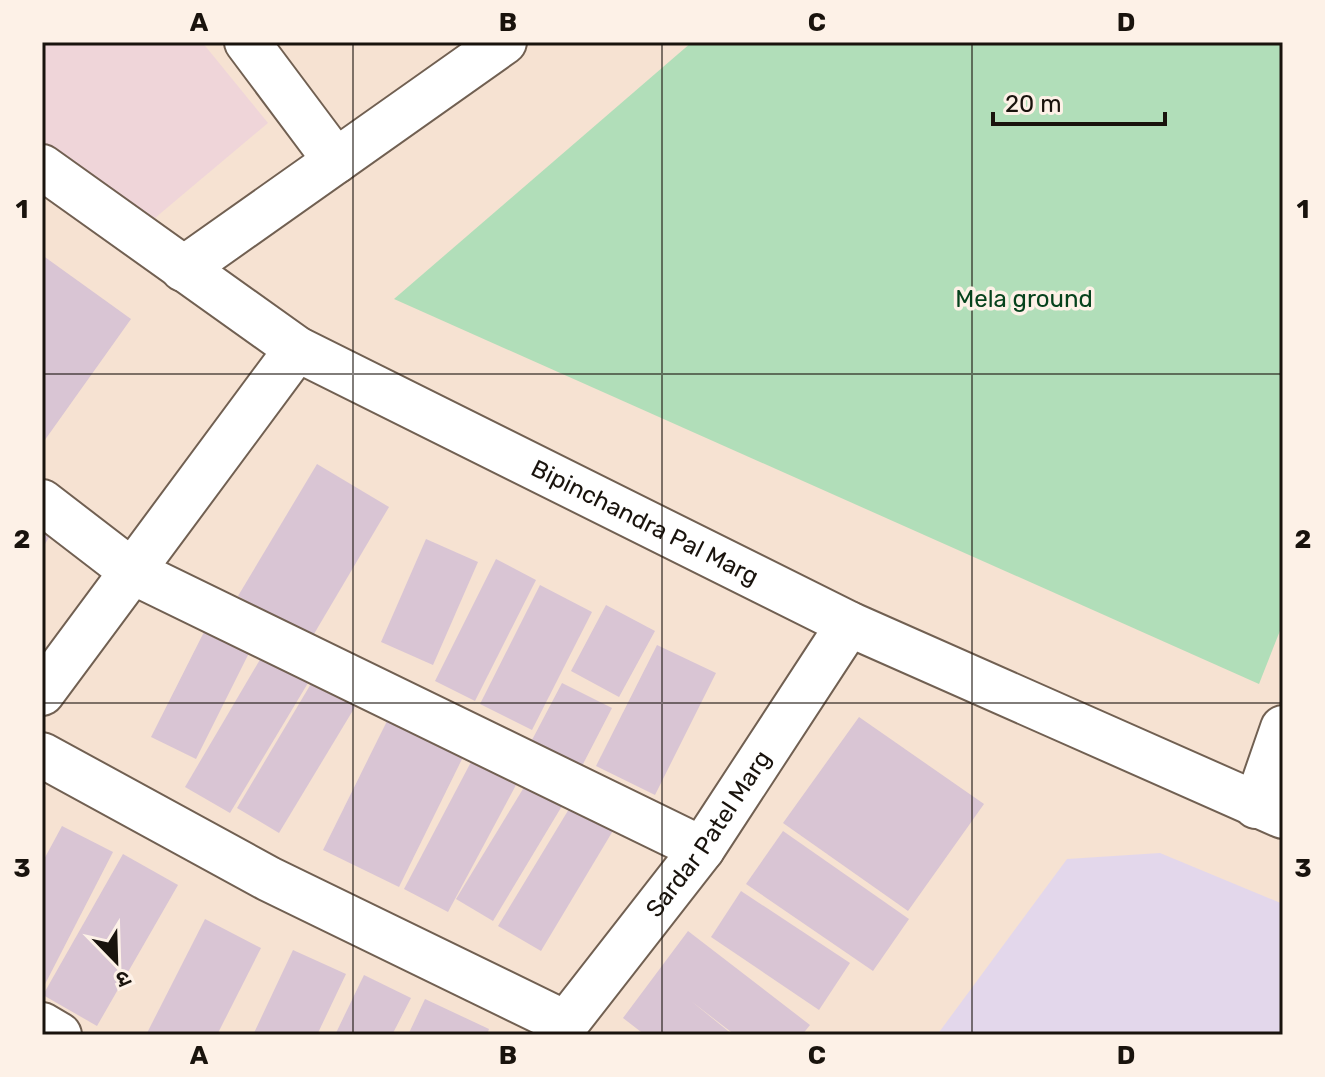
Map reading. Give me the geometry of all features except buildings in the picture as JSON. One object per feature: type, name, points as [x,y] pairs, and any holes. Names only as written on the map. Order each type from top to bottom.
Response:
[{"type":"street","points":[[247,42],[336,161]]},
{"type":"street","points":[[183,269],[504,42]]},
{"type":"street","name":"Bipinchandra Pal Marg","points":[[42,167],[297,349],[849,624],[1270,811]]},
{"type":"street","points":[[42,693],[297,349]]},
{"type":"street","points":[[42,502],[133,572],[702,849]]},
{"type":"street","name":"Sardar Patel Marg","points":[[561,1029],[702,849],[849,624]]},
{"type":"street","points":[[1270,811],[1283,728]]},
{"type":"street","points":[[42,755],[269,879],[561,1029]]},
{"type":"street","points":[[42,1025],[59,1035]]},
{"type":"shaded area","points":[[42,42],[202,42],[268,123],[155,218],[42,148]]},
{"type":"shaded area","points":[[1160,853],[1283,904],[1283,1035],[937,1035],[1067,859]]},
{"type":"green space","name":"Mela ground","points":[[692,42],[1283,42],[1283,623],[1259,684],[394,299]]}]
